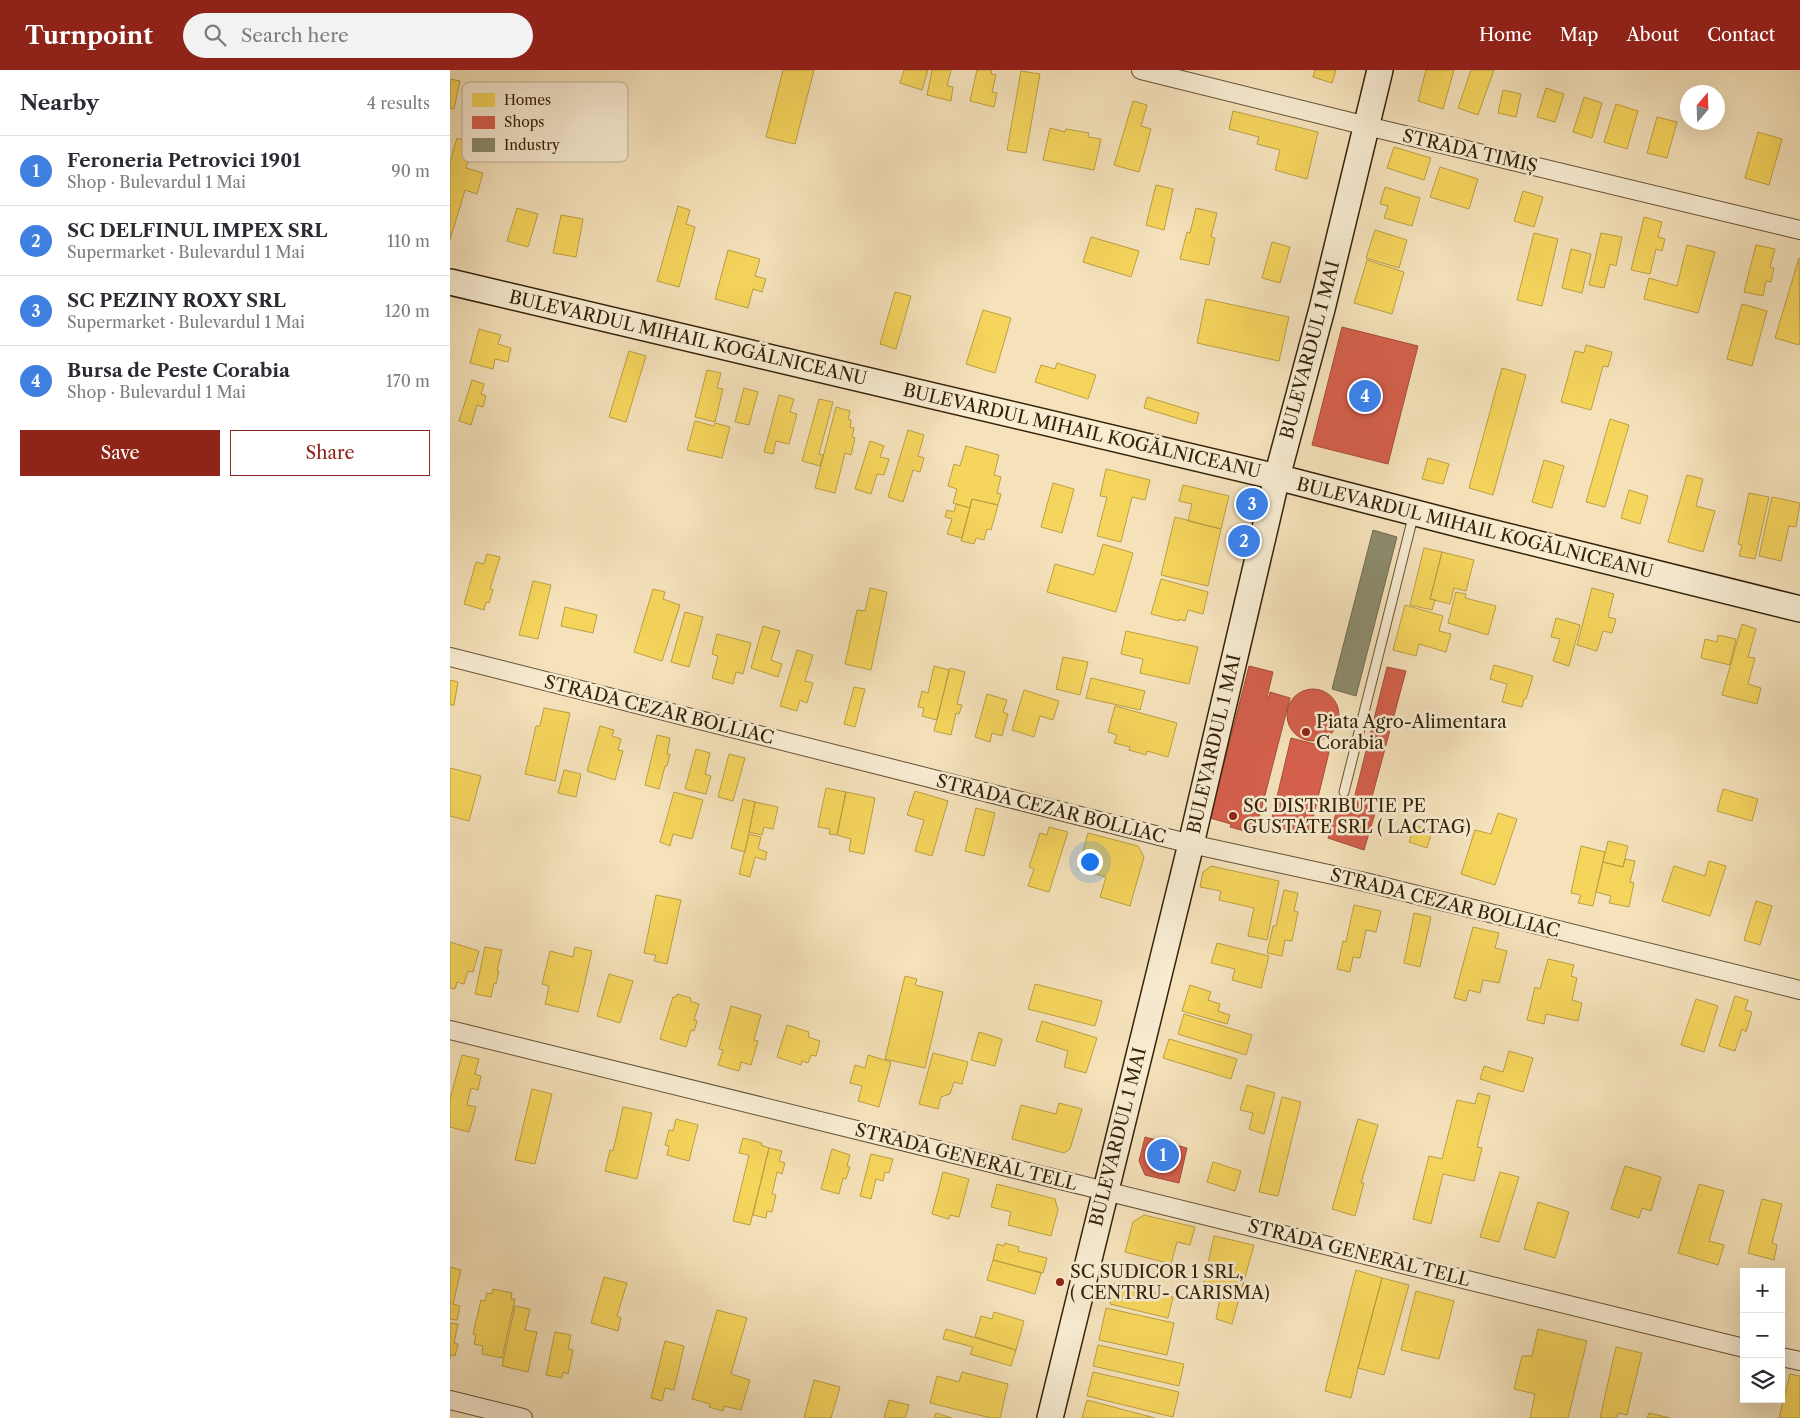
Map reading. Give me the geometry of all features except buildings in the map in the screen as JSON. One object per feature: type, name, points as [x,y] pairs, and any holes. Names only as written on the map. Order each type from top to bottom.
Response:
[{"type":"street","name":"STRADA TIMIȘ","points":[[1141,70],[1800,230]]},
{"type":"street","name":"BULEVARDUL 1 MAI","points":[[1050,1418],[1104,1191],[1191,844],[1277,477],[1322,309],[1380,70]]},
{"type":"street","name":"BULEVARDUL MIHAIL KOGĂLNICEANU","points":[[450,282],[1277,477],[1800,609]]},
{"type":"street","name":"STRADA CEZAR BOLLIAC","points":[[450,657],[1191,844],[1365,882],[1800,990]]},
{"type":"street","name":"STRADA GENERAL TELL","points":[[450,1030],[1740,1347]]},
{"type":"street","points":[[1785,1358],[1800,1361]]},
{"type":"street","points":[[450,1400],[523,1418]]},
{"type":"lane","points":[[1344,792],[1414,513]]},
{"type":"place","name":"Bursa de Peste Corabia","points":[[1365,396]]},
{"type":"place","name":"SC PEZINY ROXY SRL","points":[[1252,504]]},
{"type":"place","name":"SC DELFINUL IMPEX SRL","points":[[1244,541]]},
{"type":"place","name":"Piata Agro-Alimentara Corabia","points":[[1306,732]]},
{"type":"place","name":"SC DISTRIBUTIE PE GUSTATE SRL ( LACTAG)","points":[[1233,816]]},
{"type":"place","name":"Feroneria Petrovici 1901","points":[[1163,1155]]},
{"type":"place","name":"SC SUDICOR 1 SRL, ( CENTRU- CARISMA)","points":[[1060,1282]]}]
